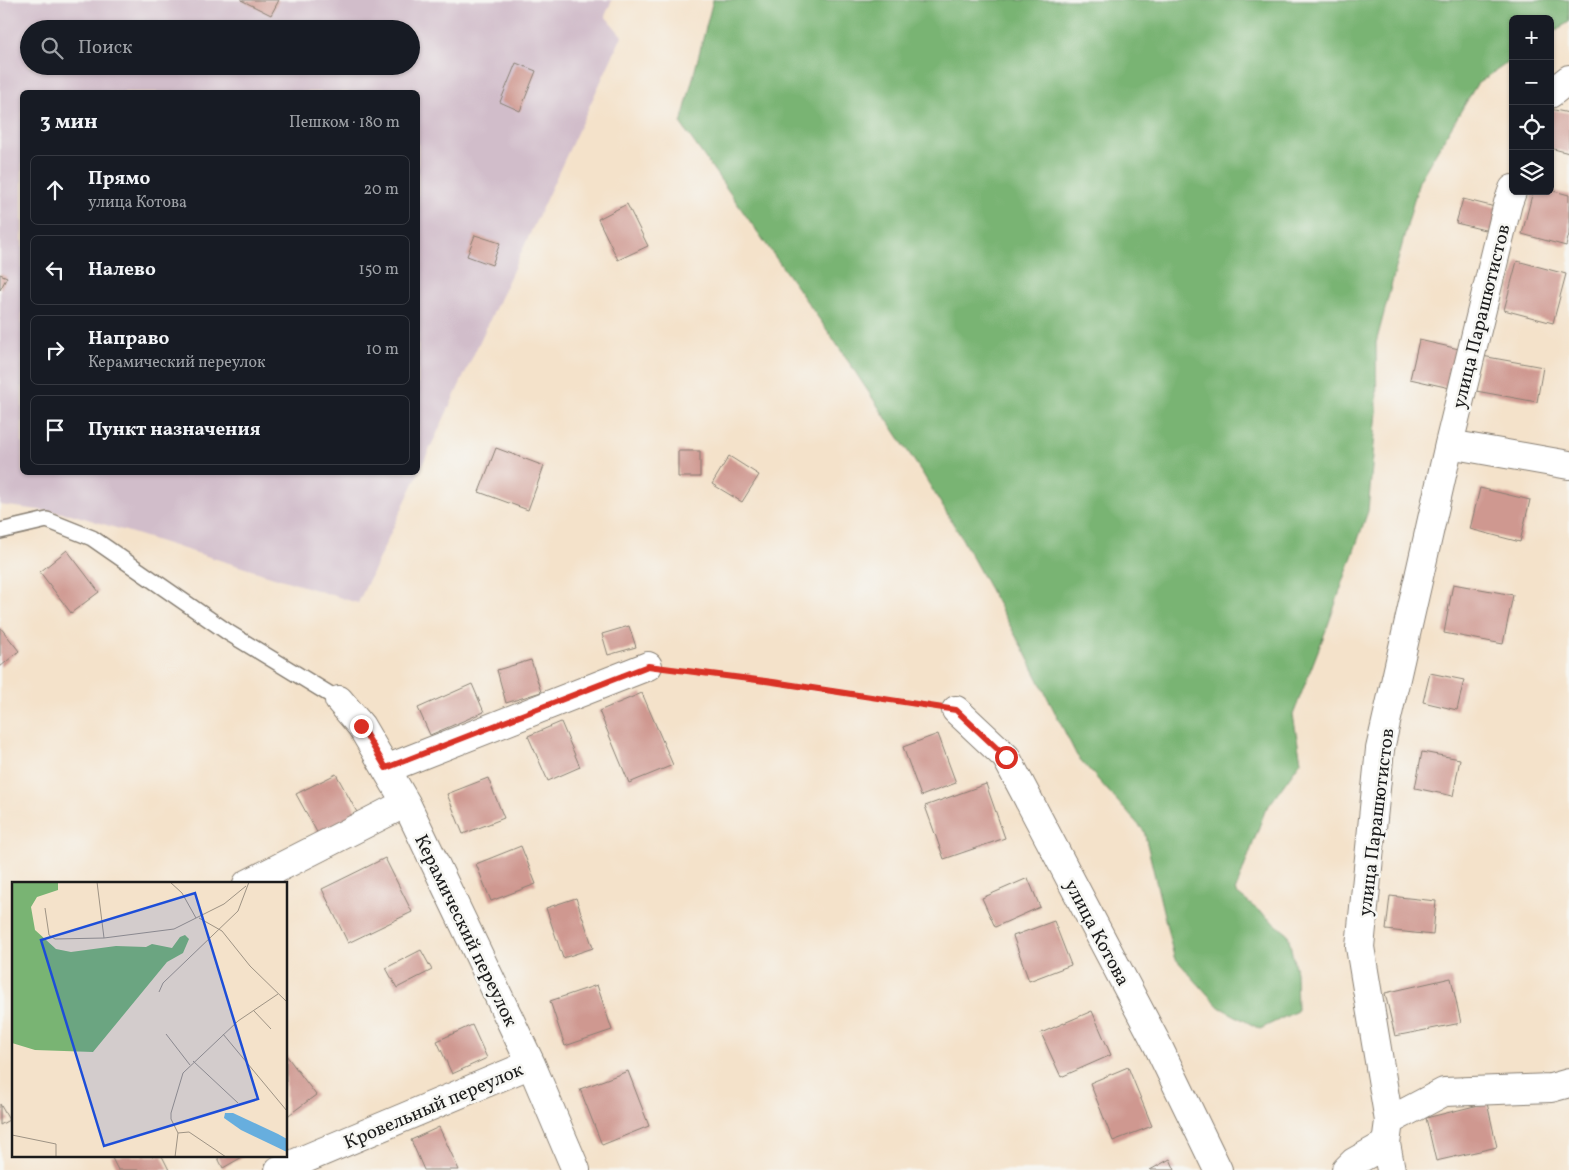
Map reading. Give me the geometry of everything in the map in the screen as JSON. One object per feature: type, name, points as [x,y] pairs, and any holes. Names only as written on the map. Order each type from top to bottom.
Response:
[{"type":"street","points":[[1554,91],[1569,79]]},
{"type":"street","name":"улица Парашютистов","points":[[1391,1170],[1360,947],[1380,749],[1449,444],[1511,195]]},
{"type":"street","points":[[1449,444],[1569,465]]},
{"type":"street","points":[[386,768],[648,666]]},
{"type":"street","name":"Керамический переулок","points":[[339,700],[361,726],[406,803],[531,1064],[576,1170]]},
{"type":"street","name":"улица Котова","points":[[956,710],[1006,757],[1156,1042],[1218,1170]]},
{"type":"street","points":[[251,882],[406,803]]},
{"type":"street","name":"Кровельный переулок","points":[[279,1170],[531,1064]]},
{"type":"street","points":[[1346,1170],[1387,1132],[1444,1092],[1550,1088],[1569,1083]]},
{"type":"lane","points":[[0,531],[47,520],[92,538],[229,633],[339,700]]},
{"type":"path","points":[[648,666],[773,682],[956,710]]},
{"type":"shaded area","points":[[0,0],[612,0],[605,16],[622,36],[420,470],[420,90],[20,90],[20,475],[418,475],[358,603],[71,514],[0,505]]},
{"type":"green space","points":[[713,0],[1569,0],[1569,22],[1554,31],[1554,15],[1509,15],[1509,62],[1477,84],[1419,181],[1376,343],[1377,412],[1368,511],[1328,625],[1293,715],[1301,761],[1265,811],[1235,892],[1288,934],[1296,972],[1297,1011],[1260,1029],[1219,1007],[1174,957],[1144,831],[1077,756],[1024,651],[960,535],[923,474],[832,337],[681,124]]},
{"type":"building","points":[[241,0],[279,0],[271,15]]},
{"type":"building","points":[[516,63],[536,71],[520,111],[500,102]]},
{"type":"building","points":[[1554,110],[1569,113],[1569,153],[1554,149]]},
{"type":"building","points":[[1554,191],[1569,195],[1569,234],[1566,246],[1522,234],[1532,195],[1554,195]]},
{"type":"building","points":[[1463,199],[1499,208],[1493,232],[1456,223]]},
{"type":"building","points":[[627,204],[648,246],[618,260],[598,219]]},
{"type":"building","points":[[475,235],[500,243],[492,265],[467,256]]},
{"type":"building","points":[[1517,261],[1566,274],[1553,323],[1504,310]]},
{"type":"building","points":[[0,274],[7,277],[0,290]]},
{"type":"building","points":[[1419,340],[1459,349],[1450,388],[1410,379]]},
{"type":"building","points":[[1482,356],[1543,367],[1537,402],[1476,391]]},
{"type":"building","points":[[496,448],[544,466],[528,510],[479,492]]},
{"type":"building","points":[[678,451],[700,451],[700,477],[678,477]]},
{"type":"building","points":[[729,456],[759,475],[742,502],[712,484]]},
{"type":"building","points":[[1480,488],[1530,500],[1520,542],[1470,529]]},
{"type":"building","points":[[67,550],[99,592],[71,613],[40,572]]},
{"type":"building","points":[[1453,584],[1513,595],[1503,644],[1444,633]]},
{"type":"building","points":[[629,626],[636,647],[608,655],[602,634]]},
{"type":"building","points":[[0,627],[19,651],[0,667]]},
{"type":"building","points":[[531,660],[541,692],[506,703],[497,670]]},
{"type":"building","points":[[1430,673],[1464,680],[1457,710],[1423,702]]},
{"type":"building","points":[[472,684],[484,712],[430,735],[418,708]]},
{"type":"building","points":[[642,693],[673,765],[629,783],[599,711]]},
{"type":"building","points":[[561,722],[580,767],[548,781],[528,736]]},
{"type":"building","points":[[938,734],[956,783],[921,796],[903,747]]},
{"type":"building","points":[[1422,752],[1460,759],[1453,796],[1415,788]]},
{"type":"building","points":[[336,774],[359,816],[319,836],[296,794]]},
{"type":"building","points":[[488,778],[504,818],[463,834],[447,794]]},
{"type":"building","points":[[986,784],[1005,838],[944,859],[925,806]]},
{"type":"building","points":[[521,846],[536,884],[491,901],[476,864]]},
{"type":"building","points":[[385,858],[412,912],[348,943],[322,889]]},
{"type":"building","points":[[1028,878],[1040,907],[995,927],[982,898]]},
{"type":"building","points":[[1390,896],[1436,901],[1433,935],[1386,930]]},
{"type":"building","points":[[576,898],[593,948],[563,958],[546,908]]},
{"type":"building","points":[[1054,921],[1071,965],[1029,981],[1013,936]]},
{"type":"building","points":[[421,950],[432,970],[397,988],[386,968]]},
{"type":"building","points":[[1451,978],[1461,1023],[1395,1036],[1385,993]]},
{"type":"building","points":[[597,985],[612,1030],[565,1046],[550,1001]]},
{"type":"building","points":[[1092,1011],[1111,1055],[1061,1077],[1041,1033]]},
{"type":"building","points":[[472,1025],[487,1058],[452,1074],[437,1041]]},
{"type":"building","points":[[288,1058],[316,1095],[288,1116]]},
{"type":"building","points":[[1128,1067],[1152,1126],[1113,1141],[1090,1083]]},
{"type":"building","points":[[628,1071],[649,1126],[602,1145],[580,1089]]},
{"type":"building","points":[[1487,1103],[1497,1147],[1436,1161],[1426,1118]]},
{"type":"building","points":[[0,1104],[9,1120],[0,1125]]},
{"type":"building","points":[[439,1127],[459,1170],[424,1170],[411,1140]]},
{"type":"building","points":[[112,1158],[163,1158],[169,1170],[118,1170]]},
{"type":"building","points":[[218,1158],[240,1158],[223,1168]]},
{"type":"building","points":[[1170,1159],[1175,1170],[1150,1170]]},
{"type":"route","points":[[361,726],[386,768],[648,666],[773,682],[956,710],[1006,757]]}]
